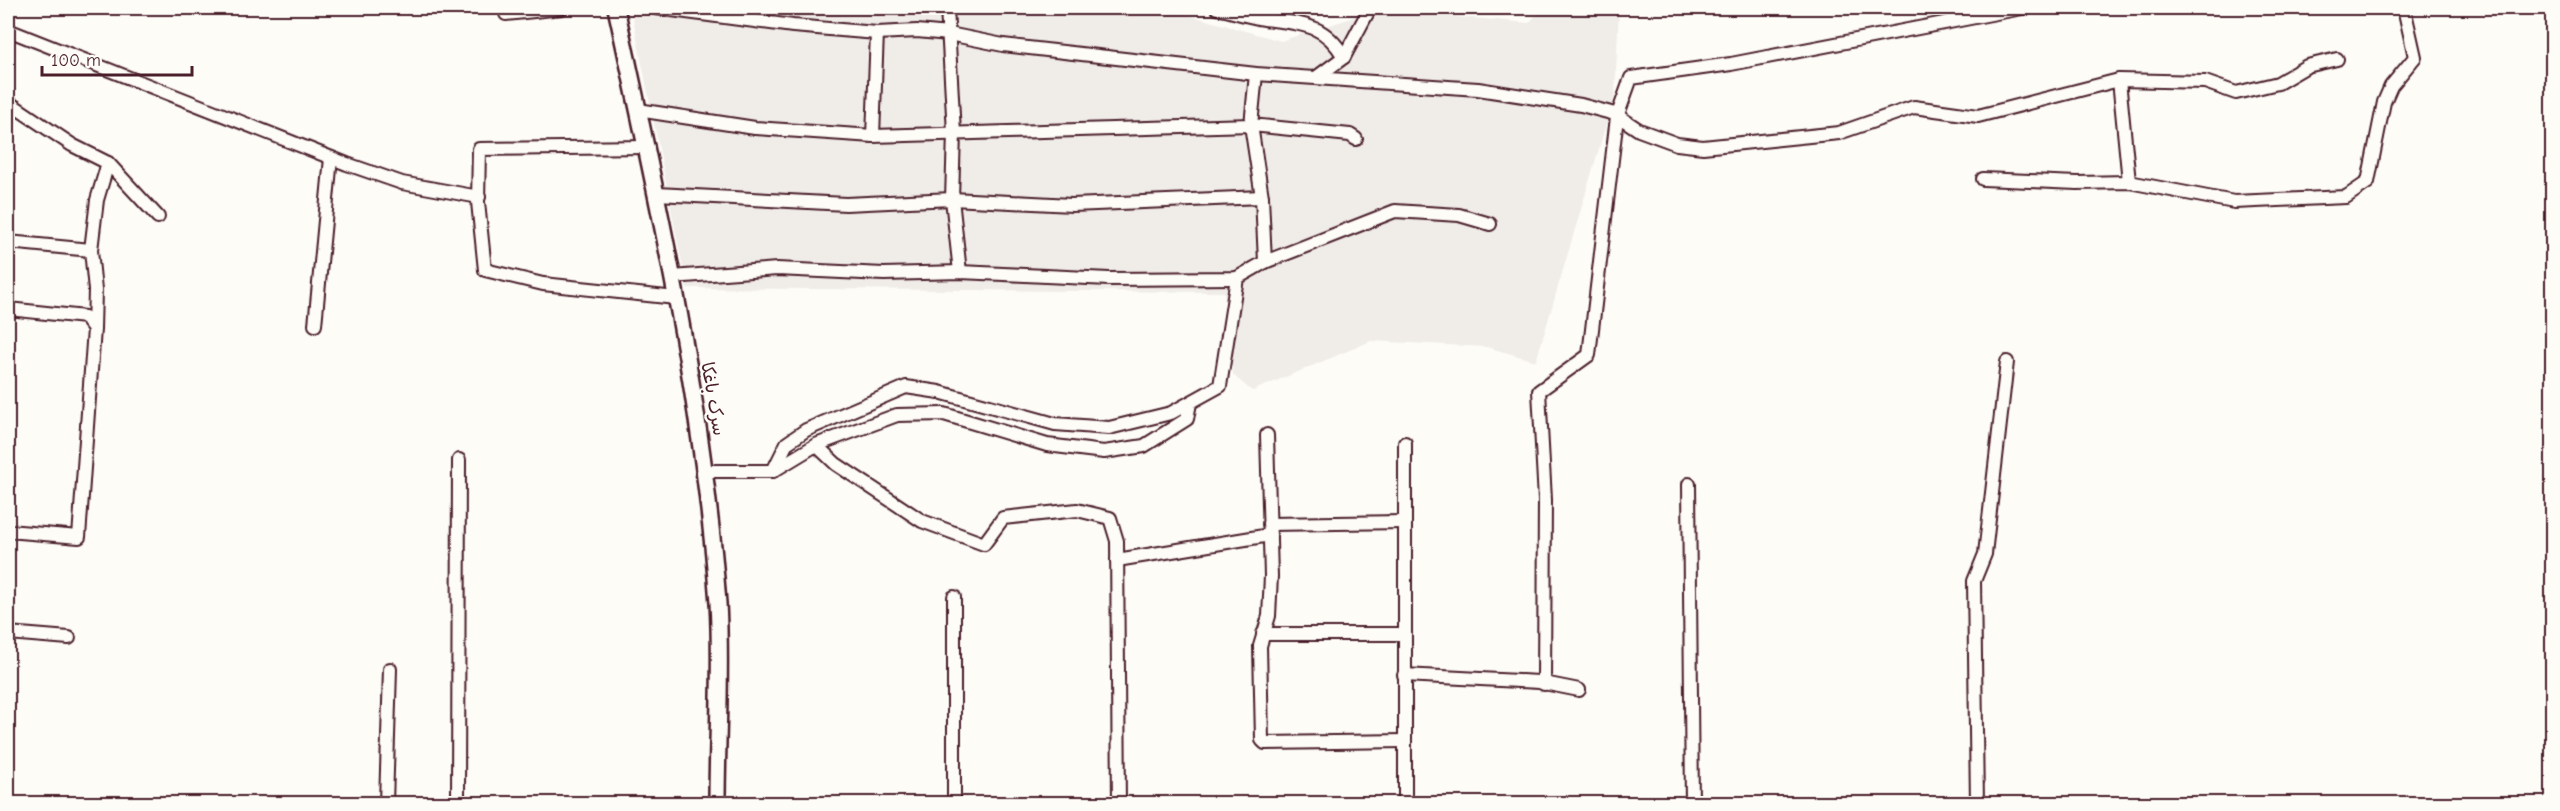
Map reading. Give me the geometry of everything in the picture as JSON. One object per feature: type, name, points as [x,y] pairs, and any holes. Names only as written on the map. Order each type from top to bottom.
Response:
[{"type":"street","points":[[506,14],[562,8]]},
{"type":"street","name":"سرک باغکا","points":[[616,8],[648,147],[705,471],[718,606],[717,804]]},
{"type":"street","points":[[656,8],[793,26],[877,33],[917,31],[949,34],[1003,45],[1256,74],[1478,89],[1581,105],[1615,114],[1639,130],[1677,144],[1703,147],[1839,133],[1914,107],[1978,116],[2119,80],[2205,82],[2236,93],[2278,83],[2307,66],[2337,59]]},
{"type":"street","points":[[947,8],[954,133],[952,199],[960,272]]},
{"type":"street","points":[[1217,8],[1256,17],[1308,24],[1337,45],[1344,57]]},
{"type":"street","points":[[1317,77],[1344,57],[1370,8]]},
{"type":"street","points":[[1544,684],[1545,500],[1539,391],[1589,355],[1617,117],[1631,78],[1731,64],[2022,8]]},
{"type":"street","points":[[1983,179],[2077,183],[2129,182],[2234,202],[2346,197],[2368,182],[2384,102],[2391,86],[2415,57],[2404,8]]},
{"type":"street","points":[[8,30],[331,158],[402,183],[479,197]]},
{"type":"street","points":[[873,136],[877,33]]},
{"type":"street","points":[[1256,74],[1251,125],[1262,197],[1265,262]]},
{"type":"street","points":[[2119,80],[2129,182]]},
{"type":"street","points":[[8,102],[72,145],[108,163],[158,217]]},
{"type":"street","points":[[638,110],[756,128],[873,136],[1251,125],[1350,135],[1356,139]]},
{"type":"street","points":[[648,147],[479,149],[479,197],[485,270],[543,284],[676,298]]},
{"type":"street","points":[[315,325],[331,158]]},
{"type":"street","points":[[8,531],[80,537],[94,329],[95,290],[91,250],[97,200],[108,163]]},
{"type":"street","points":[[657,194],[846,204],[952,199],[1072,205],[1262,197]]},
{"type":"street","points":[[672,277],[777,269],[884,274],[960,272],[1109,279],[1237,278],[1265,262],[1395,211],[1459,215],[1490,224]]},
{"type":"street","points":[[8,242],[91,250]]},
{"type":"street","points":[[773,471],[787,443],[806,430],[906,387],[939,392],[1055,424],[1109,428],[1171,413],[1220,386],[1237,278]]},
{"type":"street","points":[[8,309],[85,317],[94,329]]},
{"type":"street","points":[[1977,804],[1974,581],[1985,554],[2007,362]]},
{"type":"street","points":[[705,471],[773,471],[816,445],[897,415],[944,414],[1047,445],[1104,452],[1144,446],[1187,419],[1190,403]]},
{"type":"street","points":[[1267,435],[1270,530],[1269,616],[1260,646],[1261,735],[1265,744],[1405,741]]},
{"type":"street","points":[[1405,443],[1405,804]]},
{"type":"street","points":[[816,445],[836,464],[922,521],[984,544],[1003,518],[1077,510],[1110,518],[1117,541],[1119,804]]},
{"type":"street","points":[[458,804],[459,460]]},
{"type":"street","points":[[1689,484],[1692,804]]},
{"type":"street","points":[[1117,560],[1270,530],[1404,522]]},
{"type":"street","points":[[954,597],[954,804]]},
{"type":"street","points":[[8,633],[69,638]]},
{"type":"street","points":[[1263,634],[1404,633]]},
{"type":"street","points":[[386,804],[390,669]]},
{"type":"street","points":[[1404,675],[1544,684],[1579,690]]},
{"type":"shaded area","points":[[631,8],[1163,8],[1281,41],[1376,10],[1529,23],[1542,8],[1619,8],[1615,94],[1536,361],[1487,347],[1371,341],[1252,391],[1233,375],[1224,292],[687,288]]}]
